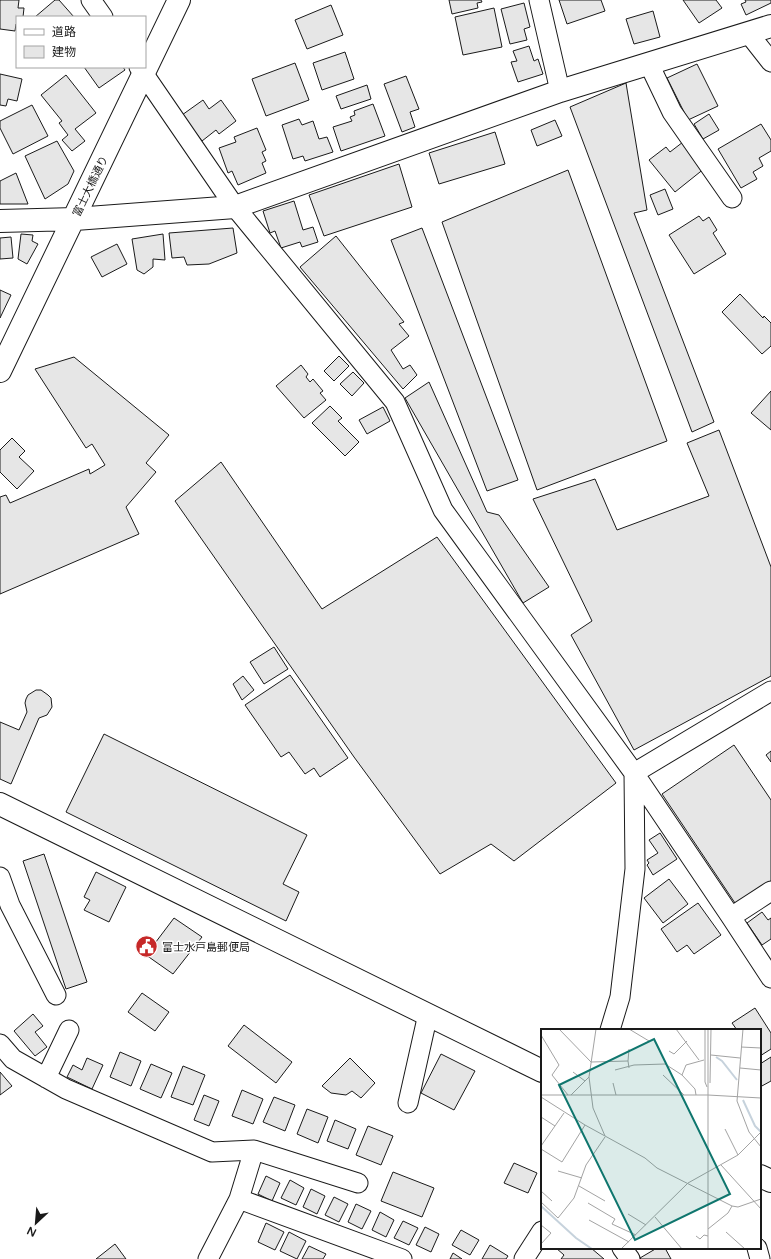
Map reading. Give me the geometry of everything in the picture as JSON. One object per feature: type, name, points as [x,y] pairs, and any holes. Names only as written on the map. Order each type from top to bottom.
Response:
[{"type":"street","points":[[91,0],[102,16]]},
{"type":"street","name":"富士大橋通り","points":[[146,63],[179,0]]},
{"type":"street","points":[[539,0],[560,90]]},
{"type":"street","points":[[0,221],[75,219],[235,207],[560,90],[771,26]]},
{"type":"street","points":[[748,34],[771,62]]},
{"type":"street","points":[[649,64],[672,112],[732,198]]},
{"type":"street","points":[[142,71],[235,207],[395,402],[443,510],[634,773],[771,978]]},
{"type":"street","name":"富士大橋通り","points":[[0,371],[75,219],[142,71]]},
{"type":"street","points":[[634,773],[771,691]]},
{"type":"street","points":[[610,1029],[620,997],[635,869],[634,773]]},
{"type":"street","points":[[0,804],[541,1070]]},
{"type":"street","points":[[0,877],[10,905],[56,995]]},
{"type":"street","points":[[731,917],[771,891]]},
{"type":"street","points":[[408,1103],[428,1014]]},
{"type":"street","points":[[46,1078],[69,1030]]},
{"type":"street","points":[[0,1044],[13,1059],[66,1089],[212,1152],[254,1150],[358,1183]]},
{"type":"street","points":[[208,1259],[239,1199],[254,1150]]},
{"type":"street","points":[[761,1176],[771,1181]]},
{"type":"street","points":[[239,1199],[402,1259]]},
{"type":"street","points":[[524,1259],[541,1233]]},
{"type":"street","points":[[623,1249],[630,1259]]},
{"type":"street","points":[[757,1249],[760,1259]]},
{"type":"building","points":[[0,0],[19,0],[18,8],[24,8],[23,16],[16,16],[15,31],[0,29]]},
{"type":"building","points":[[55,0],[59,0],[73,16],[36,16]]},
{"type":"building","points":[[449,0],[481,0],[482,2],[477,3],[478,8],[452,14]]},
{"type":"building","points":[[559,0],[601,0],[605,11],[567,24]]},
{"type":"building","points":[[683,0],[716,0],[722,8],[699,23]]},
{"type":"building","points":[[745,0],[771,0],[771,3],[746,15],[741,4],[746,2]]},
{"type":"building","points":[[524,3],[530,27],[524,29],[527,40],[510,44],[501,9]]},
{"type":"building","points":[[331,5],[343,35],[307,49],[295,20]]},
{"type":"building","points":[[494,8],[502,47],[463,55],[455,17]]},
{"type":"building","points":[[653,11],[660,37],[634,44],[626,19]]},
{"type":"building","points":[[529,46],[534,61],[538,59],[543,74],[518,82],[511,62],[517,61],[513,51]]},
{"type":"building","points":[[345,52],[354,79],[322,90],[313,63]]},
{"type":"building","points":[[295,63],[309,100],[266,116],[252,79]]},
{"type":"building","points":[[697,64],[718,106],[688,120],[667,78]]},
{"type":"building","points":[[85,68],[124,68],[125,70],[99,88]]},
{"type":"building","points":[[0,74],[22,79],[17,101],[8,99],[6,106],[0,105]]},
{"type":"building","points":[[66,75],[96,113],[75,129],[85,141],[72,151],[62,140],[68,135],[59,123],[62,121],[41,95]]},
{"type":"building","points":[[406,76],[419,109],[410,112],[415,127],[402,132],[384,84]]},
{"type":"building","points":[[626,83],[647,210],[634,213],[714,422],[692,432],[570,107]]},
{"type":"building","points":[[367,85],[371,99],[341,109],[336,96]]},
{"type":"building","points":[[203,100],[209,109],[221,100],[236,121],[219,134],[216,130],[202,141],[182,115]]},
{"type":"building","points":[[373,104],[385,136],[341,151],[333,127],[352,121],[350,117],[355,115],[354,111]]},
{"type":"building","points":[[32,105],[48,136],[13,154],[0,128],[0,121]]},
{"type":"building","points":[[709,114],[719,130],[703,139],[694,124]]},
{"type":"building","points":[[299,119],[302,125],[313,121],[319,139],[327,137],[333,152],[305,161],[303,156],[293,159],[282,125]]},
{"type":"building","points":[[555,120],[562,136],[537,146],[531,130]]},
{"type":"building","points":[[761,124],[771,140],[771,151],[759,158],[763,166],[753,172],[757,179],[741,188],[718,149]]},
{"type":"building","points":[[257,128],[266,150],[262,152],[266,161],[262,163],[266,173],[238,185],[232,171],[228,173],[219,148],[236,142],[234,137]]},
{"type":"building","points":[[495,132],[505,164],[439,184],[429,153]]},
{"type":"building","points":[[57,141],[74,171],[68,184],[45,199],[25,156]]},
{"type":"building","points":[[683,142],[705,168],[675,192],[649,160],[666,147],[670,152]]},
{"type":"building","points":[[399,164],[412,207],[324,236],[309,195]]},
{"type":"building","points":[[568,170],[667,441],[537,490],[442,222]]},
{"type":"building","points":[[16,173],[28,204],[0,204],[0,181]]},
{"type":"building","points":[[665,189],[673,209],[658,215],[650,195]]},
{"type":"building","points":[[294,201],[303,230],[313,227],[318,242],[302,247],[300,242],[281,248],[275,231],[270,233],[263,211]]},
{"type":"building","points":[[699,216],[703,221],[709,217],[717,230],[713,233],[726,254],[694,274],[669,235]]},
{"type":"building","points":[[233,228],[237,253],[209,264],[187,265],[184,257],[172,258],[169,233]]},
{"type":"building","points":[[422,228],[518,480],[487,491],[391,240]]},
{"type":"building","points":[[21,234],[33,235],[32,241],[38,244],[27,264],[18,259]]},
{"type":"building","points":[[163,234],[165,260],[153,259],[153,267],[144,274],[137,270],[132,239]]},
{"type":"building","points":[[336,236],[404,322],[399,324],[409,336],[391,350],[403,369],[410,365],[417,375],[403,389],[300,267]]},
{"type":"building","points":[[11,237],[13,258],[0,259],[0,238]]},
{"type":"building","points":[[117,244],[127,264],[102,277],[91,257]]},
{"type":"building","points":[[0,290],[11,295],[0,318]]},
{"type":"building","points":[[740,294],[763,318],[764,316],[771,323],[771,346],[762,354],[722,312]]},
{"type":"building","points":[[339,356],[349,366],[334,381],[324,371]]},
{"type":"building","points":[[74,357],[169,435],[146,463],[156,472],[126,507],[139,534],[0,594],[0,497],[6,495],[10,503],[89,469],[90,474],[105,465],[92,444],[86,448],[35,369]]},
{"type":"building","points":[[301,365],[308,374],[306,377],[310,382],[313,379],[323,391],[320,393],[326,400],[304,418],[276,386]]},
{"type":"building","points":[[353,372],[364,383],[352,396],[340,384]]},
{"type":"building","points":[[429,382],[487,512],[499,515],[549,587],[523,603],[405,398]]},
{"type":"building","points":[[771,391],[771,430],[751,413]]},
{"type":"building","points":[[330,406],[342,418],[338,421],[359,442],[345,456],[312,423]]},
{"type":"building","points":[[383,407],[390,421],[367,434],[359,420]]},
{"type":"building","points":[[719,430],[771,567],[771,676],[634,750],[571,635],[592,621],[533,499],[595,479],[617,530],[709,496],[687,443]]},
{"type":"building","points":[[12,438],[25,451],[19,457],[34,471],[17,489],[0,472],[0,450]]},
{"type":"building","points":[[221,462],[322,609],[437,537],[616,783],[514,861],[491,844],[440,874],[354,757],[175,501]]},
{"type":"building","points":[[274,647],[288,669],[264,684],[250,662]]},
{"type":"building","points":[[290,675],[348,758],[320,777],[314,768],[305,774],[289,752],[281,757],[245,705]]},
{"type":"building","points":[[243,676],[254,690],[242,700],[233,684]]},
{"type":"building","points":[[36,690],[41,690],[51,698],[52,707],[47,715],[39,718],[11,784],[0,779],[0,722],[19,730],[27,712],[25,703],[26,699],[28,695]]},
{"type":"building","points":[[104,734],[307,835],[283,884],[299,892],[286,921],[66,812]]},
{"type":"building","points":[[734,745],[771,800],[771,883],[737,906],[662,794]]},
{"type":"building","points":[[771,751],[771,762],[766,755]]},
{"type":"building","points":[[660,833],[677,859],[653,875],[647,865],[649,863],[647,860],[658,853],[649,840]]},
{"type":"building","points":[[44,854],[87,982],[66,989],[23,861]]},
{"type":"building","points":[[96,872],[126,887],[109,922],[84,910],[90,900],[84,897]]},
{"type":"building","points":[[669,879],[688,904],[663,923],[644,898]]},
{"type":"building","points":[[698,903],[721,935],[694,954],[687,945],[677,952],[661,929]]},
{"type":"building","points":[[762,912],[768,920],[771,918],[771,939],[762,945],[747,923]]},
{"type":"building","points":[[174,918],[202,937],[173,974],[146,955]]},
{"type":"building","points":[[142,993],[169,1012],[155,1031],[128,1012]]},
{"type":"building","points":[[755,1008],[771,1033],[771,1049],[761,1055],[761,1029],[736,1029],[732,1023]]},
{"type":"building","points":[[33,1014],[43,1026],[35,1032],[47,1047],[35,1056],[14,1031]]},
{"type":"building","points":[[244,1025],[292,1062],[276,1083],[228,1046]]},
{"type":"building","points":[[120,1052],[141,1061],[131,1086],[110,1077]]},
{"type":"building","points":[[441,1054],[475,1071],[454,1110],[421,1093]]},
{"type":"building","points":[[771,1057],[771,1081],[761,1086],[761,1063]]},
{"type":"building","points":[[87,1058],[103,1065],[92,1089],[67,1077],[73,1065],[82,1070]]},
{"type":"building","points":[[350,1058],[375,1083],[361,1098],[352,1091],[346,1095],[331,1093],[322,1086]]},
{"type":"building","points":[[151,1064],[172,1073],[161,1098],[140,1089]]},
{"type":"building","points":[[183,1066],[205,1075],[193,1105],[171,1097]]},
{"type":"building","points":[[0,1072],[12,1086],[0,1095]]},
{"type":"building","points":[[242,1090],[263,1099],[253,1124],[232,1116]]},
{"type":"building","points":[[204,1095],[219,1101],[209,1126],[194,1120]]},
{"type":"building","points":[[274,1097],[295,1105],[285,1131],[263,1122]]},
{"type":"building","points":[[307,1109],[328,1117],[318,1143],[297,1134]]},
{"type":"building","points":[[335,1120],[356,1129],[348,1149],[327,1141]]},
{"type":"building","points":[[368,1126],[393,1136],[381,1165],[356,1155]]},
{"type":"building","points":[[514,1163],[537,1173],[528,1193],[504,1183]]},
{"type":"building","points":[[393,1172],[434,1188],[422,1217],[381,1201]]},
{"type":"building","points":[[266,1176],[280,1183],[272,1201],[258,1194]]},
{"type":"building","points":[[290,1180],[304,1188],[296,1205],[281,1198]]},
{"type":"building","points":[[311,1189],[325,1196],[317,1214],[303,1207]]},
{"type":"building","points":[[334,1197],[348,1204],[339,1222],[325,1215]]},
{"type":"building","points":[[356,1204],[371,1211],[362,1229],[348,1222]]},
{"type":"building","points":[[380,1212],[394,1220],[386,1237],[372,1230]]},
{"type":"building","points":[[403,1221],[418,1228],[409,1245],[394,1238]]},
{"type":"building","points":[[266,1223],[284,1232],[275,1250],[258,1242]]},
{"type":"building","points":[[425,1227],[439,1234],[431,1252],[416,1245]]},
{"type":"building","points":[[461,1230],[479,1240],[470,1255],[452,1245]]},
{"type":"building","points":[[289,1232],[306,1241],[297,1259],[280,1251]]},
{"type":"building","points":[[115,1244],[126,1259],[96,1259]]},
{"type":"building","points":[[490,1245],[508,1256],[506,1259],[482,1259]]},
{"type":"building","points":[[309,1246],[326,1254],[323,1259],[302,1259]]},
{"type":"building","points":[[557,1249],[592,1249],[604,1259],[561,1259],[564,1255]]},
{"type":"building","points":[[655,1249],[666,1249],[671,1259],[641,1259],[640,1258]]},
{"type":"building","points":[[453,1253],[462,1259],[450,1259]]},
{"type":"place","name":"富士水戸島郵便局","points":[[146,947]]}]
